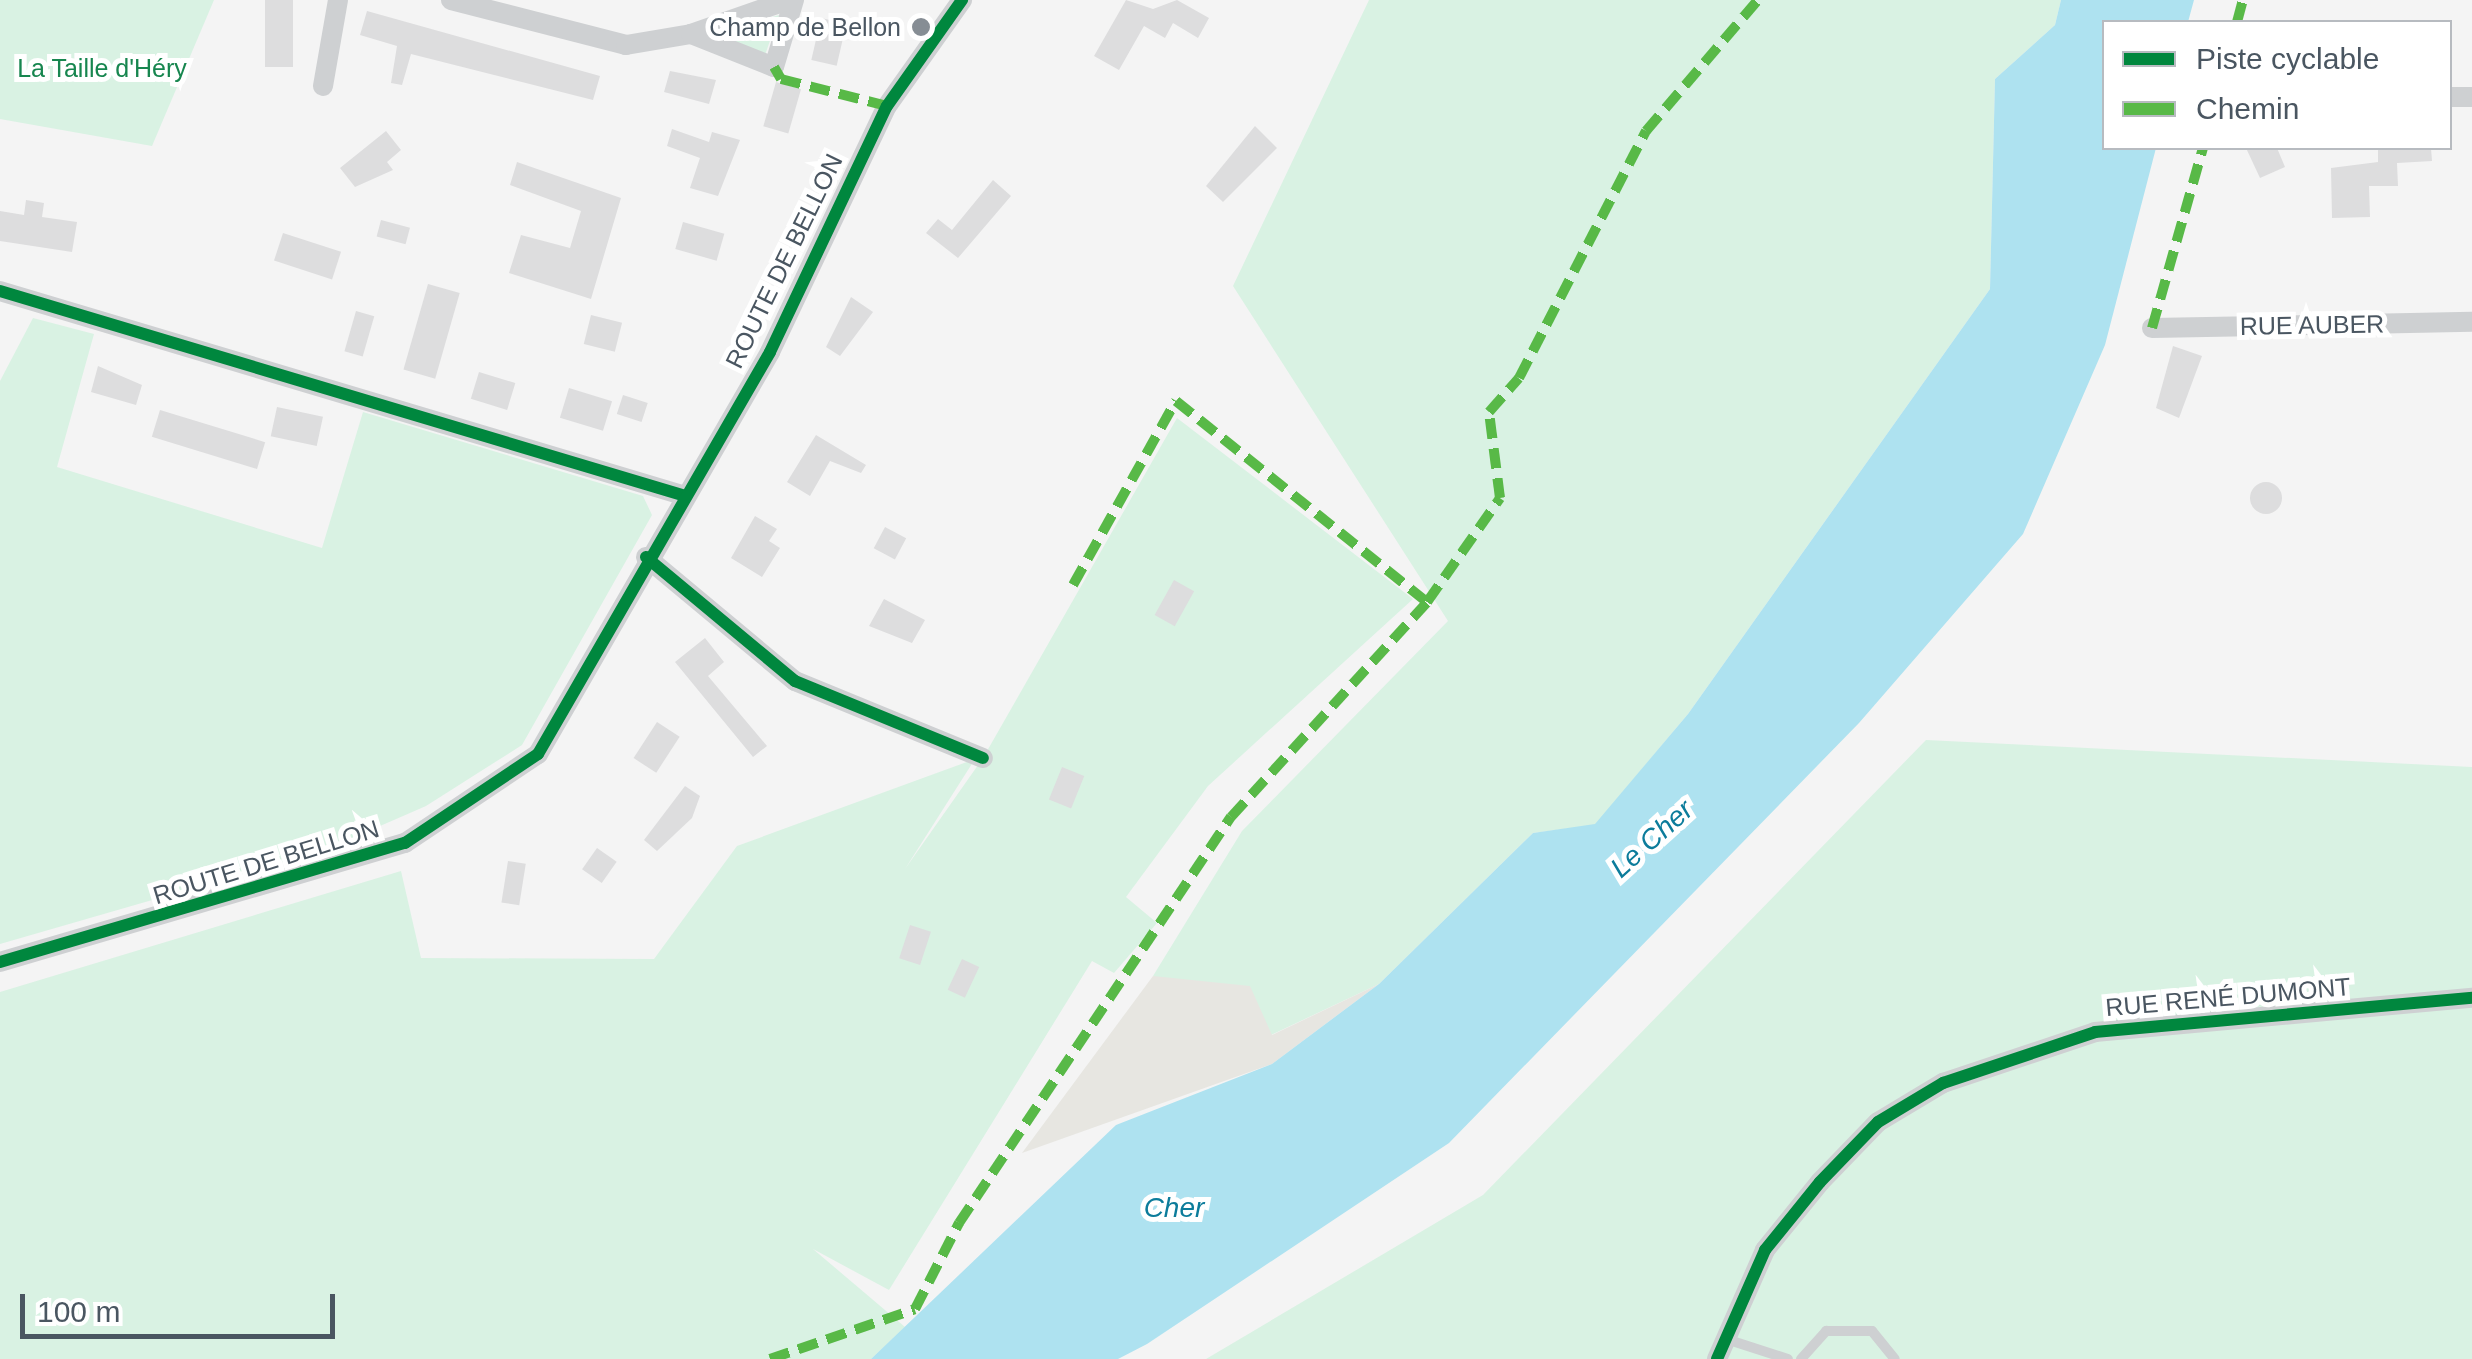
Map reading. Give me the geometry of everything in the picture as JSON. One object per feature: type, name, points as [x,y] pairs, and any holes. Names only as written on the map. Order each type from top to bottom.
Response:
[{"type":"street","points":[[324,86],[338,0]]},
{"type":"street","points":[[451,0],[626,46],[691,34],[792,0]]},
{"type":"street","points":[[691,34],[774,68],[792,0]]},
{"type":"street","name":"ROUTE DE BELLON","points":[[0,962],[300,880],[406,843],[472,803],[538,754],[582,690],[646,556],[770,352],[888,106],[962,0]]},
{"type":"street","points":[[0,291],[44,298],[682,495]]},
{"type":"street","name":"RUE AUBER","points":[[2152,328],[2472,322]]},
{"type":"street","points":[[646,556],[795,681],[983,758]]},
{"type":"street","name":"RUE RENÉ DUMONT","points":[[1716,1359],[1765,1250],[1820,1182],[1878,1122],[1943,1083],[2095,1032],[2472,998]]},
{"type":"lane","points":[[1801,1359],[1826,1331],[1872,1331],[1895,1359]]},
{"type":"lane","points":[[1726,1338],[1788,1359]]},
{"type":"green space","name":"La Taille d'Héry","points":[[0,0],[214,0],[152,146],[0,119]]},
{"type":"green space","points":[[1369,0],[2061,0],[2055,25],[1995,79],[1990,289],[1688,714],[1595,825],[1533,833],[1379,984],[1271,1035],[1153,976],[1242,831],[1448,621],[1233,286]]},
{"type":"green space","points":[[779,15],[765,55],[711,36]]},
{"type":"green space","points":[[33,318],[94,334],[57,467],[322,548],[363,412],[643,496],[652,515],[522,745],[426,806],[325,850],[0,944],[0,381]]},
{"type":"green space","points":[[1177,418],[1413,599],[1208,786],[1126,897],[1157,923],[1114,973],[1092,961],[889,1290],[813,1249],[905,1327],[871,1359],[0,1359],[0,992],[401,871],[421,958],[654,959],[737,846],[975,759],[905,869],[983,758]]},
{"type":"green space","points":[[1926,740],[2472,767],[2472,1359],[1206,1359],[1483,1195]]},
{"type":"sand","points":[[1153,976],[1250,986],[1272,1035],[1379,984],[1272,1064],[1022,1153]]},
{"type":"water","name":"Cher","points":[[2061,0],[2194,0],[2189,20],[2102,20],[2102,150],[2155,150],[2105,345],[2023,534],[1859,723],[1449,1143],[1147,1344],[1118,1359],[871,1359],[1116,1125],[1272,1064],[1379,984],[1533,833],[1595,824],[1688,714],[1990,289],[1995,79],[2055,25]]},
{"type":"building","points":[[265,0],[293,0],[293,67],[265,67]]},
{"type":"building","points":[[1126,0],[1153,9],[1177,0],[1209,18],[1198,38],[1173,23],[1165,38],[1144,26],[1119,70],[1094,56]]},
{"type":"building","points":[[367,11],[600,76],[593,100],[411,54],[402,85],[391,83],[397,46],[360,35]]},
{"type":"building","points":[[821,18],[846,24],[837,66],[811,60]]},
{"type":"building","points":[[670,71],[716,80],[709,104],[664,92]]},
{"type":"building","points":[[776,82],[801,89],[788,133],[763,126]]},
{"type":"building","points":[[1255,126],[1277,148],[1223,202],[1206,186]]},
{"type":"building","points":[[672,129],[709,142],[712,132],[740,140],[718,196],[690,188],[700,158],[667,146]]},
{"type":"building","points":[[386,131],[401,150],[387,162],[393,170],[355,187],[340,168]]},
{"type":"building","points":[[2247,150],[2278,150],[2285,167],[2260,178]]},
{"type":"building","points":[[2378,150],[2431,150],[2432,161],[2397,163],[2398,186],[2369,186],[2370,217],[2332,218],[2331,168],[2378,162]]},
{"type":"building","points":[[517,162],[621,198],[591,299],[509,273],[521,235],[570,248],[581,211],[510,185]]},
{"type":"building","points":[[993,180],[1011,196],[958,258],[926,233],[938,219],[952,230]]},
{"type":"building","points":[[26,200],[44,203],[42,217],[77,222],[72,252],[0,241],[0,211],[24,215]]},
{"type":"building","points":[[381,220],[410,228],[406,244],[377,236]]},
{"type":"building","points":[[683,222],[724,234],[717,261],[675,249]]},
{"type":"building","points":[[283,233],[341,252],[332,279],[274,261]]},
{"type":"building","points":[[428,284],[460,293],[435,379],[403,370]]},
{"type":"building","points":[[851,297],[873,312],[840,356],[826,347]]},
{"type":"building","points":[[356,311],[374,316],[363,357],[344,351]]},
{"type":"building","points":[[591,315],[622,323],[615,352],[584,344]]},
{"type":"building","points":[[2173,346],[2202,356],[2179,418],[2156,408]]},
{"type":"building","points":[[98,366],[142,385],[136,405],[91,392]]},
{"type":"building","points":[[479,372],[515,383],[507,410],[471,399]]},
{"type":"building","points":[[569,388],[612,401],[603,431],[560,418]]},
{"type":"building","points":[[623,395],[648,403],[642,422],[617,414]]},
{"type":"building","points":[[277,407],[323,417],[317,446],[271,436]]},
{"type":"building","points":[[160,410],[265,442],[257,469],[152,437]]},
{"type":"building","points":[[816,435],[866,465],[861,473],[830,461],[810,496],[787,482]]},
{"type":"building","points":[[2266,482],[2277,487],[2282,498],[2277,509],[2266,514],[2255,509],[2250,498],[2255,487]]},
{"type":"building","points":[[755,516],[777,529],[769,541],[780,548],[762,577],[731,558]]},
{"type":"building","points":[[885,527],[906,538],[895,559],[874,548]]},
{"type":"building","points":[[1174,580],[1194,591],[1175,626],[1155,615]]},
{"type":"building","points":[[884,599],[925,620],[912,643],[869,626]]},
{"type":"building","points":[[705,638],[724,662],[708,676],[767,746],[753,757],[675,662]]},
{"type":"building","points":[[657,722],[680,737],[656,773],[634,758]]},
{"type":"building","points":[[1062,767],[1084,776],[1071,808],[1049,799]]},
{"type":"building","points":[[685,786],[700,796],[692,818],[657,851],[644,840]]},
{"type":"building","points":[[597,848],[617,862],[602,883],[582,869]]},
{"type":"building","points":[[508,861],[526,864],[519,905],[501,902]]},
{"type":"building","points":[[910,925],[931,932],[920,965],[899,958]]},
{"type":"building","points":[[962,959],[979,967],[965,998],[948,990]]},
{"type":"marked path","points":[[770,1359],[915,1309],[959,1223],[1231,817],[1427,602],[1500,498],[1489,412],[1519,378],[1646,131],[1758,0]]},
{"type":"marked path","points":[[2238,20],[2243,0]]},
{"type":"marked path","points":[[774,67],[781,79],[887,106]]},
{"type":"marked path","points":[[2152,328],[2202,150]]},
{"type":"marked path","points":[[1073,585],[1176,401],[1427,602]]},
{"type":"cycle path","points":[[0,962],[405,843],[538,754],[770,352],[887,106],[962,0]]},
{"type":"cycle path","points":[[0,291],[682,495]]},
{"type":"cycle path","points":[[646,557],[795,681],[983,758]]},
{"type":"cycle path","points":[[1717,1359],[1765,1250],[1820,1182],[1878,1122],[1943,1083],[2095,1032],[2472,998]]},
{"type":"place","name":"Champ de Bellon","points":[[921,27]]},
{"type":"water label","name":"Le Cher","points":[[1652,839]]}]
